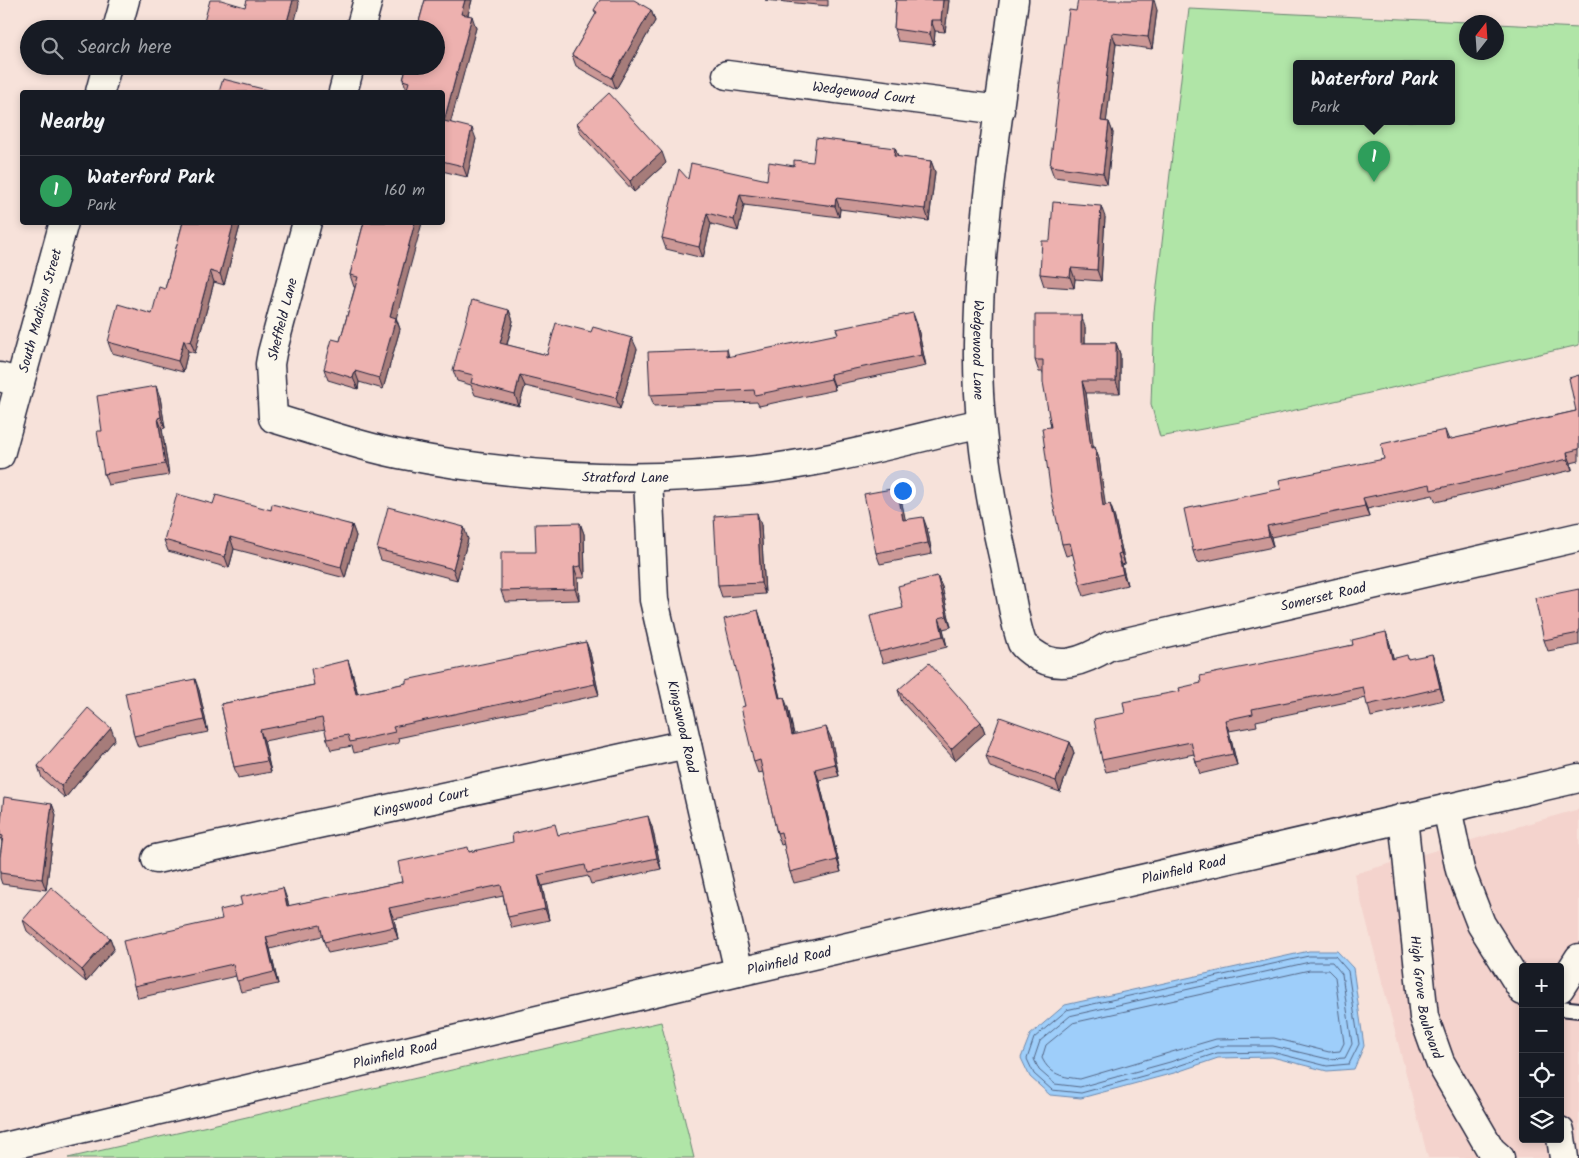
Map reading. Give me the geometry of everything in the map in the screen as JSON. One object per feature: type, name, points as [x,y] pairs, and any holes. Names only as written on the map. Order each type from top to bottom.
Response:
[{"type":"street","points":[[120,20],[125,0]]},
{"type":"street","points":[[362,20],[368,0]]},
{"type":"street","name":"Wedgewood Lane","points":[[1014,0],[980,285],[978,346],[980,423],[996,526],[1022,644],[1043,660],[1058,664],[1070,663]]},
{"type":"street","points":[[101,90],[105,75]]},
{"type":"street","points":[[344,90],[348,75]]},
{"type":"street","name":"Wedgewood Court","points":[[727,75],[1000,110]]},
{"type":"street","name":"South Madison Street","points":[[0,455],[10,380],[63,225]]},
{"type":"street","name":"Sheffield Lane","points":[[273,418],[270,364],[272,352],[306,225]]},
{"type":"street","name":"Stratford Lane","points":[[273,418],[397,454],[471,468],[550,476],[648,479],[749,471],[801,463],[980,423]]},
{"type":"street","name":"Kingswood Road","points":[[648,479],[654,600],[740,972]]},
{"type":"street","name":"Somerset Road","points":[[1070,663],[1090,657],[1109,646],[1579,537]]},
{"type":"street","name":"Kingswood Court","points":[[156,859],[687,744]]},
{"type":"street","name":"Plainfield Road","points":[[0,1148],[740,972],[1579,778]]},
{"type":"street","points":[[1447,808],[1460,870],[1481,924],[1519,985]]},
{"type":"street","name":"High Grove Boulevard","points":[[1403,818],[1424,1017],[1440,1062],[1491,1150],[1500,1158]]},
{"type":"street","points":[[1564,982],[1579,958]]},
{"type":"street","points":[[1562,1143],[1564,1158]]},
{"type":"lane","points":[[1564,1008],[1579,1010]]},
{"type":"shaded area","points":[[1579,809],[1579,1158],[1428,1158],[1354,874]]},
{"type":"green space","points":[[1189,9],[1459,22],[1459,60],[1504,60],[1504,24],[1579,28],[1579,345],[1256,419],[1160,437],[1151,404],[1154,312]]},
{"type":"green space","points":[[661,1022],[694,1158],[68,1158]]},
{"type":"water","points":[[1309,951],[1337,951],[1353,968],[1364,1046],[1354,1069],[1327,1071],[1272,1057],[1218,1058],[1174,1073],[1081,1098],[1050,1095],[1030,1077],[1021,1058],[1030,1035],[1065,1005]]},
{"type":"building","points":[[210,0],[221,0],[245,7],[247,0],[293,0],[287,20],[204,20]]},
{"type":"building","points":[[425,0],[465,0],[461,14],[472,16],[445,117],[445,90],[407,90],[409,82],[403,80],[404,75],[445,75],[445,20],[419,20]]},
{"type":"building","points":[[600,0],[634,0],[651,10],[612,78],[572,55],[597,12],[594,10]]},
{"type":"building","points":[[896,0],[943,0],[941,20],[931,20],[930,34],[894,29]]},
{"type":"building","points":[[1078,0],[1153,0],[1148,37],[1112,33],[1101,121],[1109,122],[1103,173],[1050,166],[1069,10],[1076,11]]},
{"type":"building","points":[[223,79],[267,90],[220,90]]},
{"type":"building","points":[[609,93],[662,152],[630,181],[577,123]]},
{"type":"building","points":[[445,121],[472,128],[463,166],[445,162]]},
{"type":"building","points":[[816,138],[895,148],[894,156],[931,161],[925,209],[836,198],[835,206],[740,194],[734,220],[707,213],[699,247],[662,238],[679,169],[688,179],[691,163],[767,180],[769,162],[794,166],[794,160],[813,162]]},
{"type":"building","points":[[1053,202],[1101,206],[1097,270],[1071,268],[1070,277],[1040,274],[1042,241],[1050,241]]},
{"type":"building","points":[[182,225],[233,225],[220,274],[210,271],[191,342],[184,340],[178,361],[108,342],[118,304],[152,314],[159,287],[165,289]]},
{"type":"building","points":[[363,225],[414,225],[390,316],[396,318],[379,378],[355,371],[353,378],[324,369],[332,339],[340,341],[358,277],[350,275]]},
{"type":"building","points":[[472,300],[509,310],[500,343],[547,355],[556,323],[591,332],[593,327],[632,338],[616,398],[520,375],[515,395],[471,383],[473,375],[453,370]]},
{"type":"building","points":[[913,313],[922,355],[830,374],[831,379],[755,395],[754,390],[650,395],[648,352],[727,349],[727,357],[838,334],[836,329]]},
{"type":"building","points":[[1035,315],[1081,315],[1081,343],[1116,343],[1116,381],[1082,381],[1091,448],[1095,447],[1103,506],[1110,504],[1121,553],[1118,554],[1123,574],[1080,584],[1070,543],[1062,544],[1051,494],[1042,428],[1051,427],[1043,382],[1043,360],[1035,360]]},
{"type":"building","points":[[1579,375],[1579,449],[1567,452],[1568,459],[1431,490],[1430,484],[1363,498],[1365,506],[1267,526],[1269,536],[1193,551],[1184,509],[1281,489],[1279,480],[1384,459],[1381,444],[1445,430],[1447,440],[1576,411],[1569,378]]},
{"type":"building","points":[[156,386],[161,417],[158,418],[165,464],[104,474],[97,431],[102,431],[97,396]]},
{"type":"building","points":[[897,488],[903,520],[923,517],[928,543],[876,553],[864,494]]},
{"type":"building","points":[[177,494],[213,504],[216,495],[271,510],[272,504],[352,525],[341,567],[230,537],[225,557],[164,540]]},
{"type":"building","points":[[388,507],[464,527],[453,569],[377,549]]},
{"type":"building","points":[[757,513],[761,583],[718,585],[714,516]]},
{"type":"building","points":[[580,523],[581,566],[574,567],[575,589],[501,591],[501,552],[536,552],[535,524]]},
{"type":"building","points":[[937,576],[947,616],[939,618],[943,636],[879,652],[870,616],[903,608],[898,586]]},
{"type":"building","points":[[1579,589],[1579,633],[1544,640],[1535,598]]},
{"type":"building","points":[[758,610],[779,698],[784,697],[792,735],[826,727],[835,764],[815,769],[837,860],[790,872],[781,832],[777,833],[760,760],[754,762],[741,707],[745,706],[724,619]]},
{"type":"building","points":[[1386,632],[1392,659],[1407,655],[1408,659],[1432,654],[1440,688],[1367,705],[1363,687],[1252,709],[1253,714],[1225,720],[1233,754],[1196,762],[1191,742],[1102,760],[1094,719],[1125,713],[1123,702],[1180,691],[1179,688],[1201,683],[1200,676],[1353,645],[1352,640]]},
{"type":"building","points":[[586,642],[595,684],[393,727],[395,732],[350,742],[348,735],[327,739],[322,718],[260,730],[267,761],[234,767],[221,704],[314,685],[311,669],[348,660],[356,694],[406,683],[406,680]]},
{"type":"building","points":[[929,663],[981,722],[951,749],[898,690]]},
{"type":"building","points":[[195,679],[204,720],[134,736],[125,693]]},
{"type":"building","points":[[88,708],[111,728],[61,786],[38,766]]},
{"type":"building","points":[[1000,717],[1070,742],[1056,781],[986,756]]},
{"type":"building","points":[[4,797],[52,804],[42,879],[0,873],[3,836],[0,835],[0,829]]},
{"type":"building","points":[[648,816],[657,858],[587,873],[585,865],[538,875],[545,909],[508,917],[501,885],[389,908],[394,927],[324,942],[320,925],[266,937],[274,972],[237,981],[233,964],[134,986],[123,941],[222,919],[220,910],[242,905],[240,897],[283,888],[287,906],[402,882],[398,862],[468,847],[469,852],[513,842],[512,834],[555,824],[558,835]]},
{"type":"building","points":[[51,887],[110,938],[82,970],[23,920]]},
{"type":"place","name":"Waterford Park","points":[[1374,182]]}]
